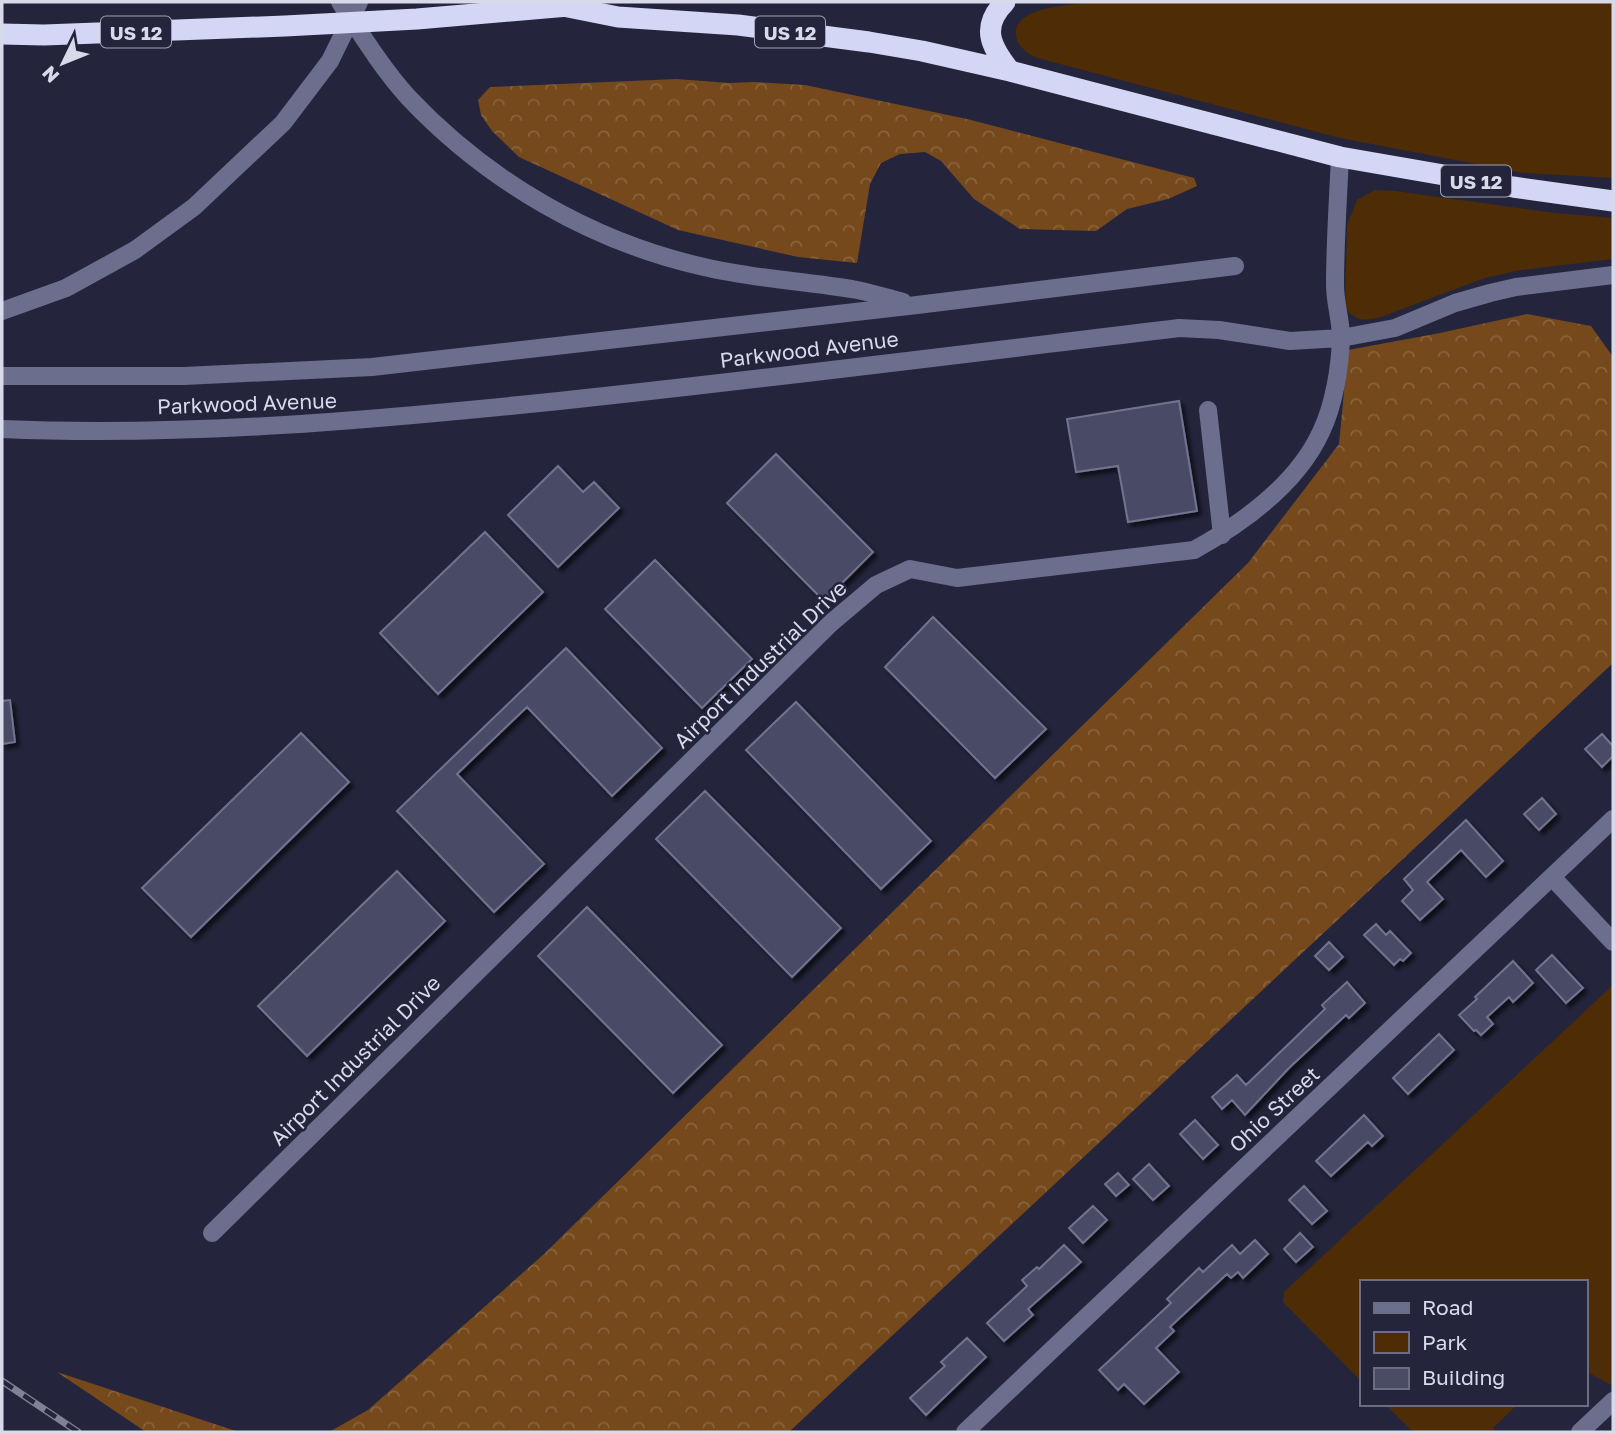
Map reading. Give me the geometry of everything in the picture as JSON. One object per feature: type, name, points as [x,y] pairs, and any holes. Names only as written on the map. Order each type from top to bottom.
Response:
[{"type":"highway","name":"US 12","points":[[2,34],[44,35],[418,19],[568,7],[596,2]]},
{"type":"highway","points":[[1005,2],[993,18],[991,40],[995,52],[1010,71]]},
{"type":"highway","name":"US 12","points":[[568,7],[618,17],[738,25],[869,42],[1010,71],[1340,157],[1613,201]]},
{"type":"street","points":[[340,2],[372,51],[429,118],[502,177],[536,199],[603,234],[703,267],[782,281],[857,290],[917,305]]},
{"type":"street","points":[[2,311],[78,282],[135,250],[194,207],[283,123],[330,61],[359,2]]},
{"type":"street","name":"Airport Industrial Drive","points":[[212,1233],[831,623],[876,585],[910,569],[957,578],[1194,551],[1222,535],[1275,491],[1299,466],[1321,432],[1333,392],[1340,338],[1335,288],[1340,157]]},
{"type":"street","points":[[2,376],[184,376],[372,367],[1235,267]]},
{"type":"street","name":"Parkwood Avenue","points":[[2,429],[198,430],[382,419],[676,388],[1179,328],[1219,330],[1290,341],[1340,338],[1395,328],[1455,303],[1516,287],[1613,275]]},
{"type":"street","points":[[1208,410],[1222,535]]},
{"type":"street","name":"Ohio Street","points":[[965,1432],[1613,819]]},
{"type":"street","points":[[1552,877],[1613,942]]},
{"type":"street","points":[[1580,1432],[1613,1401]]},
{"type":"green space","points":[[1613,2],[1613,178],[1523,173],[1340,138],[1034,57],[1024,50],[1017,40],[1016,31],[1021,21],[1047,8],[1085,3]]},
{"type":"green space","points":[[677,79],[805,85],[967,119],[1194,178],[1197,186],[1168,199],[1127,209],[1096,231],[1020,229],[974,199],[941,161],[925,152],[900,154],[881,163],[870,184],[857,263],[798,257],[678,230],[519,157],[492,131],[481,115],[478,100],[490,87]]},
{"type":"green space","points":[[1375,190],[1613,218],[1613,259],[1521,270],[1485,278],[1381,317],[1361,319],[1345,307],[1347,225],[1357,200]]},
{"type":"green space","points":[[1527,314],[1591,326],[1613,357],[1613,663],[789,1432],[329,1432],[368,1410],[544,1254],[1248,563],[1339,444],[1348,350]]},
{"type":"green space","points":[[1613,985],[1613,1386],[1587,1372],[1587,1280],[1360,1280],[1360,1380],[1283,1302],[1284,1292]]},
{"type":"green space","points":[[57,1372],[239,1432],[146,1432]]},
{"type":"green space","points":[[1387,1406],[1516,1406],[1494,1427],[1494,1432],[1413,1432]]},
{"type":"building","points":[[1179,401],[1197,511],[1128,522],[1118,466],[1076,472],[1067,419]]},
{"type":"building","points":[[776,454],[873,552],[824,601],[727,503]]},
{"type":"building","points":[[558,466],[583,492],[594,482],[619,508],[558,567],[508,515]]},
{"type":"building","points":[[485,532],[543,592],[438,694],[380,633]]},
{"type":"building","points":[[655,560],[752,659],[702,708],[605,609]]},
{"type":"building","points":[[933,617],[1046,729],[995,778],[885,667]]},
{"type":"building","points":[[566,648],[662,748],[612,796],[527,707],[457,774],[544,864],[494,912],[397,811]]},
{"type":"building","points":[[10,700],[15,742],[2,744],[2,701]]},
{"type":"building","points":[[796,702],[931,841],[881,889],[746,750]]},
{"type":"building","points":[[301,733],[349,782],[191,937],[142,888]]},
{"type":"building","points":[[1602,734],[1613,746],[1613,756],[1602,767],[1585,749]]},
{"type":"building","points":[[705,791],[841,928],[792,977],[656,839]]},
{"type":"building","points":[[1542,798],[1556,814],[1539,830],[1524,814]]},
{"type":"building","points":[[1466,820],[1503,861],[1486,877],[1461,850],[1427,882],[1443,899],[1420,920],[1402,901],[1413,890],[1404,879]]},
{"type":"building","points":[[397,871],[445,921],[307,1056],[258,1006]]},
{"type":"building","points":[[587,907],[722,1045],[673,1093],[538,956]]},
{"type":"building","points":[[1376,924],[1386,935],[1390,931],[1411,953],[1403,961],[1400,959],[1394,965],[1364,935]]},
{"type":"building","points":[[1329,942],[1343,957],[1329,970],[1315,956]]},
{"type":"building","points":[[1552,955],[1583,988],[1566,1003],[1536,970]]},
{"type":"building","points":[[1513,961],[1533,983],[1513,1002],[1509,997],[1487,1017],[1493,1024],[1481,1035],[1459,1015]]},
{"type":"building","points":[[1347,982],[1365,1003],[1349,1018],[1346,1015],[1289,1068],[1245,1115],[1232,1100],[1222,1109],[1212,1097],[1237,1075],[1246,1085],[1325,1009],[1322,1005]]},
{"type":"building","points":[[1439,1034],[1454,1050],[1408,1094],[1393,1078]]},
{"type":"building","points":[[1364,1115],[1383,1136],[1372,1146],[1368,1142],[1331,1176],[1316,1161]]},
{"type":"building","points":[[1195,1120],[1218,1145],[1203,1159],[1180,1134]]},
{"type":"building","points":[[1149,1164],[1169,1186],[1153,1200],[1133,1179]]},
{"type":"building","points":[[1118,1173],[1129,1185],[1116,1196],[1105,1184]]},
{"type":"building","points":[[1304,1186],[1327,1211],[1312,1224],[1289,1200]]},
{"type":"building","points":[[1093,1206],[1107,1220],[1083,1243],[1069,1228]]},
{"type":"building","points":[[1300,1233],[1313,1247],[1296,1262],[1284,1249]]},
{"type":"building","points":[[1255,1240],[1268,1254],[1243,1278],[1238,1272],[1231,1278],[1227,1274],[1170,1327],[1174,1331],[1156,1348],[1179,1372],[1144,1404],[1124,1384],[1118,1390],[1099,1370],[1171,1303],[1167,1299],[1199,1268],[1203,1272],[1232,1245],[1240,1254]]},
{"type":"building","points":[[1064,1245],[1081,1262],[1028,1309],[1033,1315],[1004,1341],[987,1323],[1027,1286],[1022,1280],[1037,1267],[1039,1269]]},
{"type":"building","points":[[967,1338],[986,1357],[926,1415],[910,1398],[945,1366],[941,1362]]},
{"type":"railway","points":[[2,1381],[78,1432]]}]
